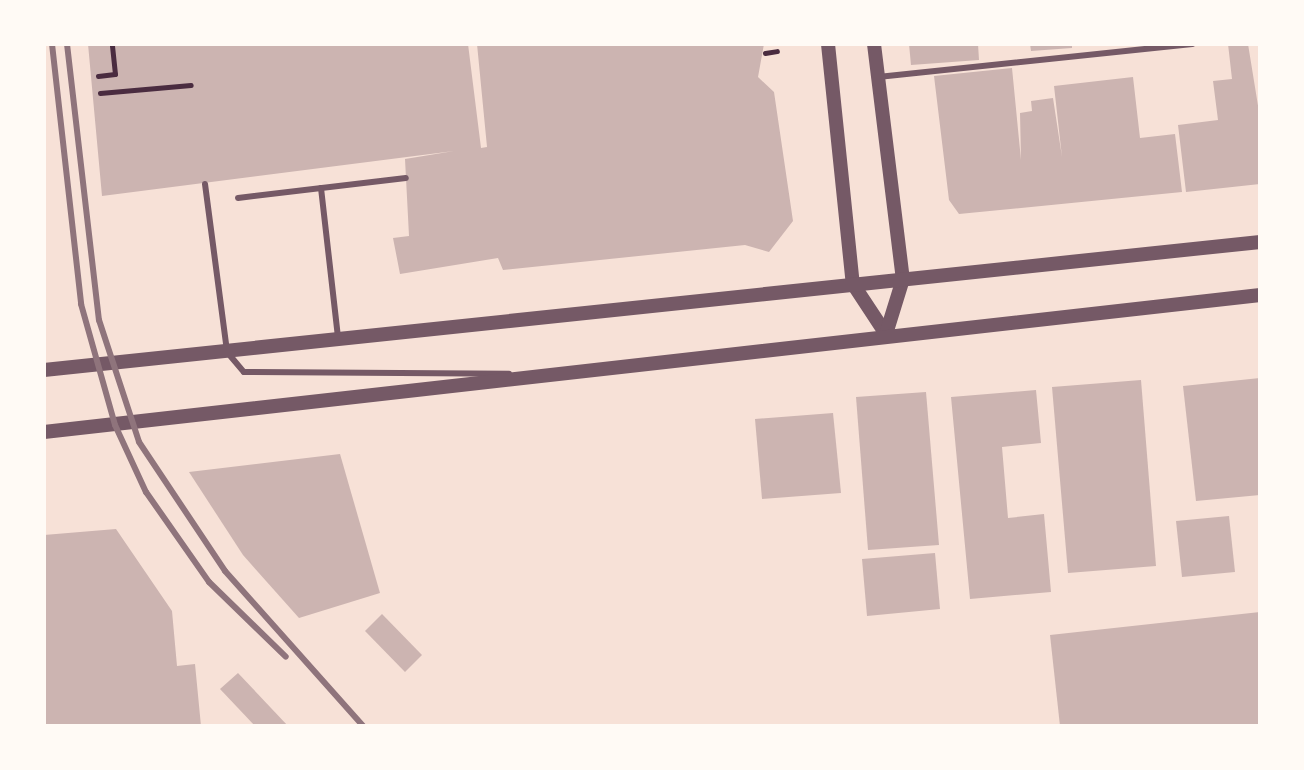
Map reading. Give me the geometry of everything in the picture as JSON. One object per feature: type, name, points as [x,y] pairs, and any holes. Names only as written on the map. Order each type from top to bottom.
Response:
[{"type":"street","points":[[828,44],[853,284],[886,334]]},
{"type":"street","points":[[874,44],[903,279],[886,334]]},
{"type":"street","points":[[44,370],[1260,242]]},
{"type":"street","points":[[44,432],[552,379],[886,334],[1260,295]]},
{"type":"lane","points":[[878,77],[1192,44]]},
{"type":"lane","points":[[238,198],[406,178]]},
{"type":"lane","points":[[205,184],[227,352],[238,368],[264,377],[450,368],[552,379]]},
{"type":"lane","points":[[321,188],[338,341]]},
{"type":"path","points":[[98,76],[115,74],[112,44]]},
{"type":"path","points":[[765,53],[777,51]]},
{"type":"path","points":[[100,93],[191,85]]},
{"type":"building","points":[[88,44],[468,44],[481,148],[487,147],[477,44],[764,44],[758,77],[774,92],[793,221],[769,252],[745,245],[503,270],[498,258],[400,274],[393,238],[409,236],[405,159],[454,151],[102,196]]},
{"type":"building","points":[[909,44],[978,44],[979,60],[911,65]]},
{"type":"building","points":[[1030,44],[1072,44],[1072,48],[1031,51]]},
{"type":"building","points":[[1228,44],[1248,44],[1260,118],[1260,184],[1186,192],[1178,125],[1218,120],[1213,81],[1232,79]]},
{"type":"building","points":[[1012,68],[1021,160],[1020,113],[1032,111],[1031,101],[1053,98],[1062,157],[1054,86],[1133,77],[1140,138],[1175,134],[1182,192],[959,214],[949,200],[934,76]]},
{"type":"building","points":[[1260,378],[1260,495],[1196,501],[1183,386]]},
{"type":"building","points":[[1141,380],[1156,566],[1068,573],[1052,387]]},
{"type":"building","points":[[1036,390],[1041,443],[1002,447],[1008,518],[1044,514],[1051,592],[970,599],[951,397]]},
{"type":"building","points":[[926,392],[939,545],[868,550],[856,397]]},
{"type":"building","points":[[833,413],[841,493],[762,499],[755,419]]},
{"type":"building","points":[[340,454],[380,593],[299,618],[243,555],[189,472]]},
{"type":"building","points":[[1229,516],[1235,572],[1182,577],[1176,521]]},
{"type":"building","points":[[116,529],[172,611],[177,666],[195,664],[201,726],[44,726],[44,535]]},
{"type":"building","points":[[935,553],[940,609],[867,616],[862,559]]},
{"type":"building","points":[[1260,612],[1260,726],[1060,726],[1050,635]]},
{"type":"building","points":[[382,614],[422,655],[405,672],[365,631]]},
{"type":"building","points":[[238,673],[288,726],[255,726],[220,689]]},
{"type":"railway","points":[[52,44],[81,304],[115,425],[146,492],[209,582],[286,657]]},
{"type":"railway","points":[[67,44],[99,320],[139,442],[225,571],[363,726]]}]
